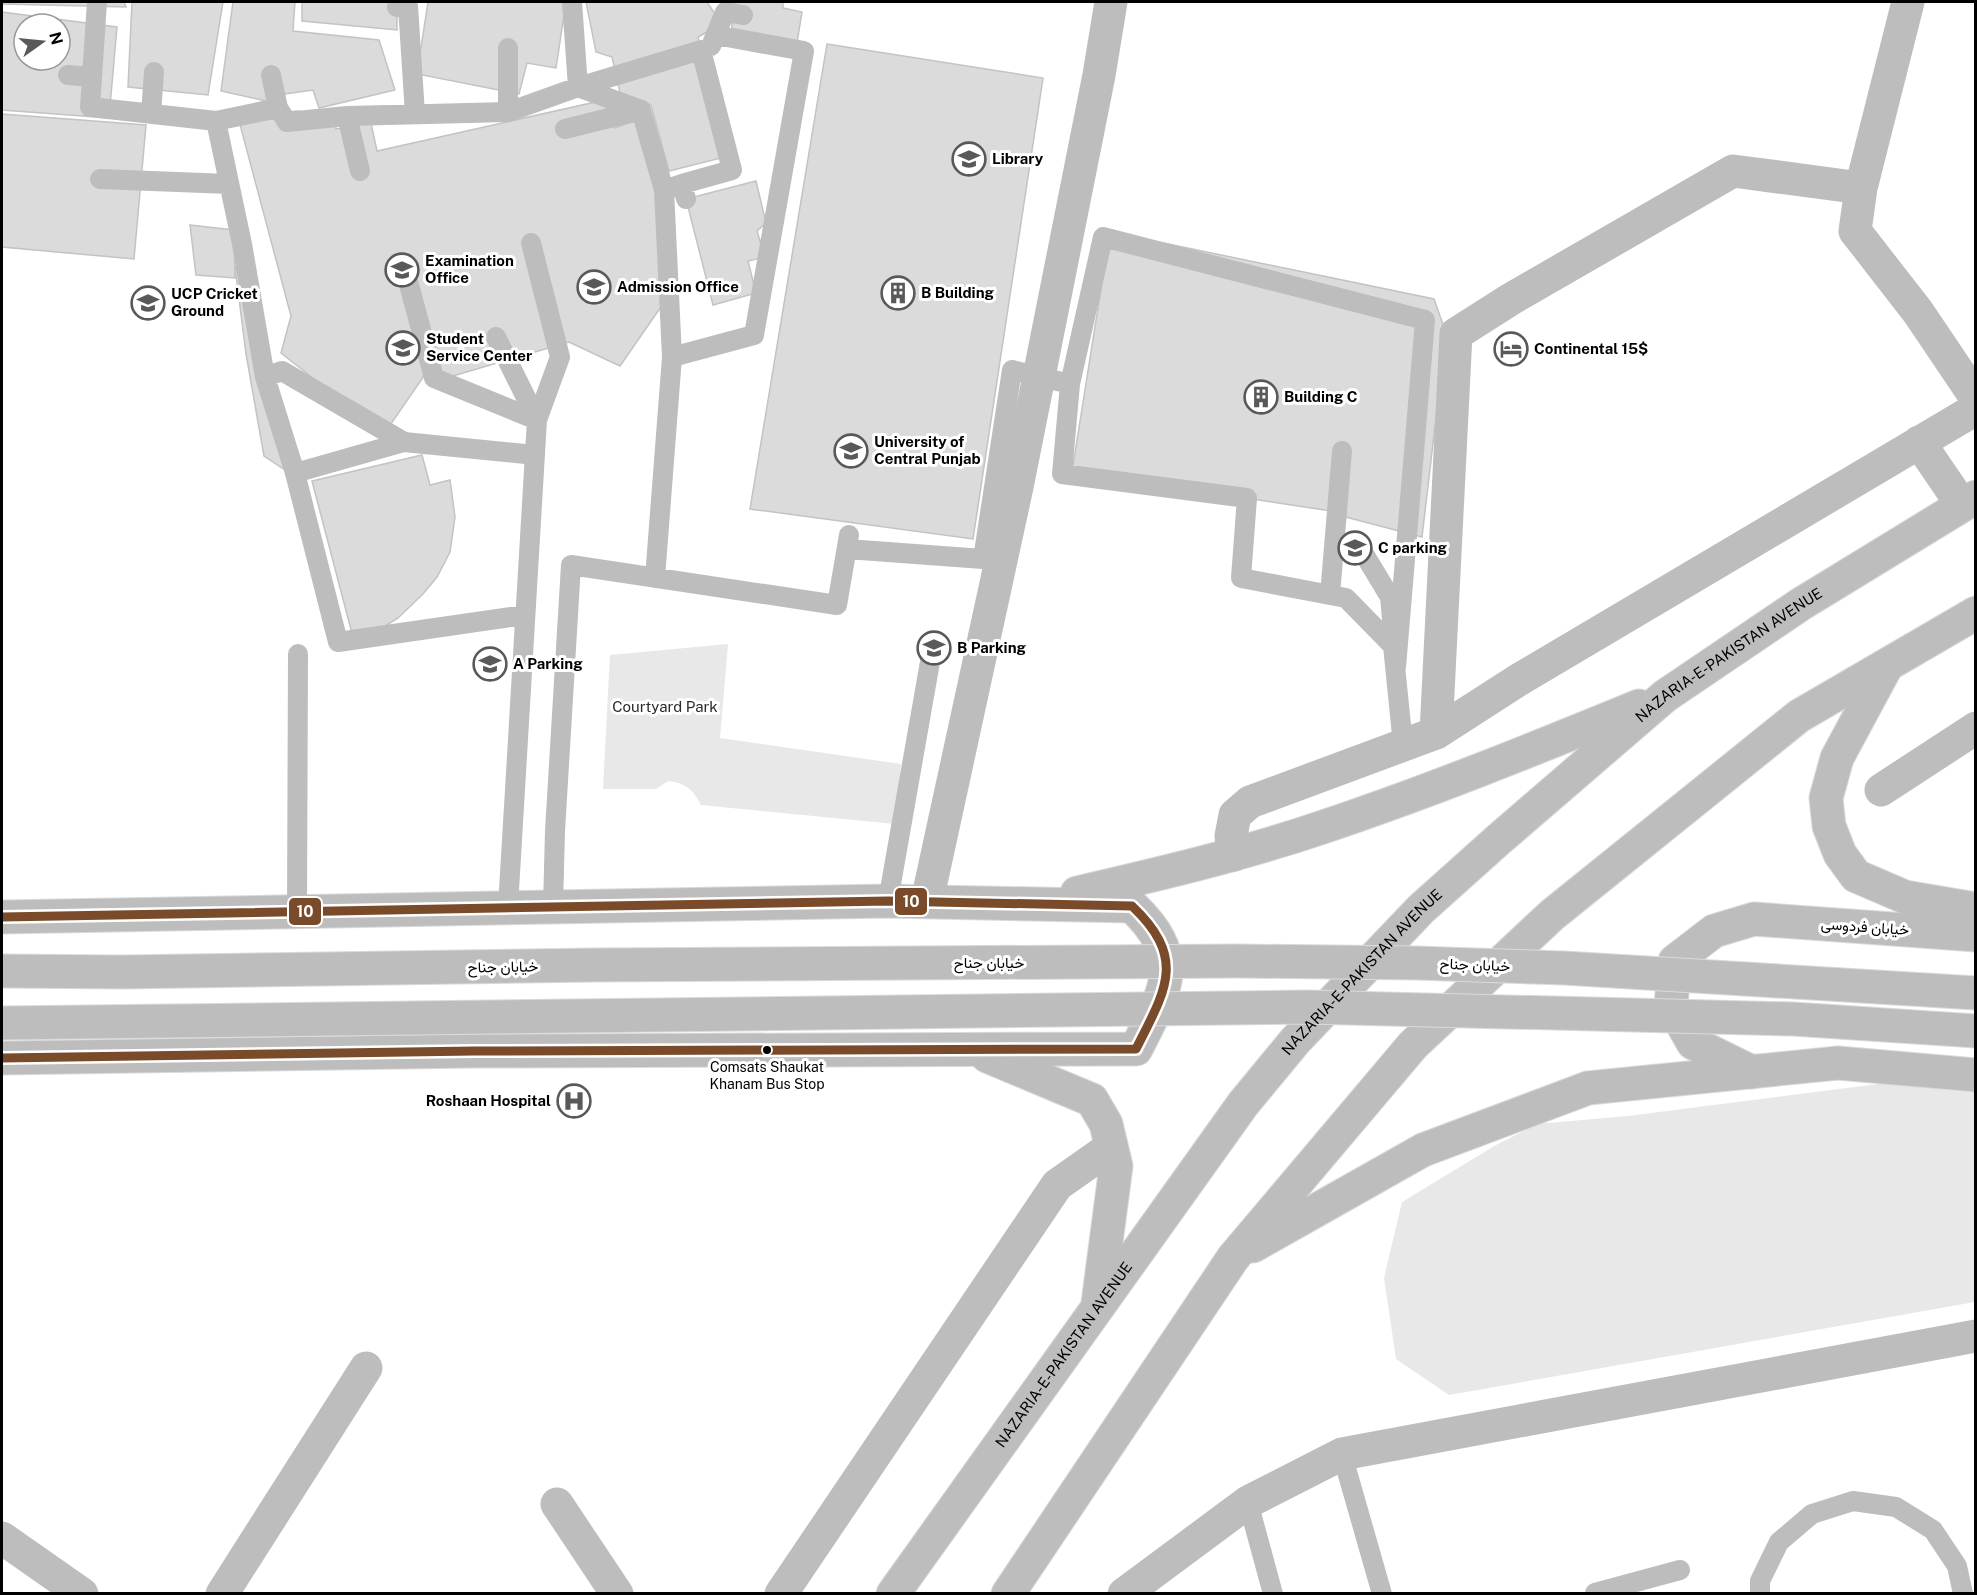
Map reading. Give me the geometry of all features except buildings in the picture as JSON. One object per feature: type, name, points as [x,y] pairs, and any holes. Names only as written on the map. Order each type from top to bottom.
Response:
[{"type":"main road","points":[[927,901],[1017,487],[1097,87],[1111,2]]},
{"type":"main road","points":[[1908,2],[1861,188],[1855,231],[1918,312],[1976,398]]},
{"type":"main road","points":[[1436,733],[1456,334],[1511,299],[1733,171],[1861,188]]},
{"type":"main road","points":[[1234,855],[1231,836],[1235,815],[1250,802],[1436,733],[1531,673],[1976,409]]},
{"type":"main road","points":[[1919,442],[1969,501]]},
{"type":"main road","name":"NAZARIA-E-PAKISTAN AVENUE","points":[[893,1593],[1243,1104],[1295,1041],[1421,909],[1665,696],[1801,604],[1969,501]]},
{"type":"main road","points":[[1008,1593],[1233,1258],[1413,1045],[1552,915],[1800,716],[1976,613]]},
{"type":"main road","points":[[1886,667],[1837,758],[1826,798],[1829,826],[1840,854],[1856,876],[1905,897],[1976,909]]},
{"type":"main road","points":[[1035,904],[1234,855],[1319,829],[1478,771],[1665,696]]},
{"type":"main road","points":[[1881,790],[1976,728]]},
{"type":"main road","points":[[2,916],[888,901],[1132,906],[1151,924],[1163,947],[1167,972],[1162,997],[1136,1049],[486,1051],[2,1058]]},
{"type":"main road","name":"خیابان فردوسی","points":[[1752,1072],[1693,1043],[1671,1005],[1675,961],[1714,931],[1755,919],[1976,935]]},
{"type":"main road","name":"خیابان جناح","points":[[2,971],[122,972],[607,965],[1238,961],[1564,968],[1976,993]]},
{"type":"main road","points":[[2,1023],[1307,1007],[1793,1019],[1976,1031]]},
{"type":"main road","points":[[973,1050],[1092,1100],[1106,1124],[1116,1166],[1098,1308]]},
{"type":"main road","points":[[1233,1258],[1423,1150],[1588,1088],[1838,1063],[1976,1075]]},
{"type":"main road","points":[[781,1593],[1057,1185],[1111,1147]]},
{"type":"main road","points":[[1124,1593],[1248,1502],[1342,1454],[1976,1336]]},
{"type":"main road","points":[[222,1593],[366,1368]]},
{"type":"main road","points":[[557,1504],[617,1593]]},
{"type":"main road","points":[[2,1538],[82,1593]]},
{"type":"lane","points":[[97,2],[90,107],[216,121],[278,108]]},
{"type":"lane","points":[[572,2],[578,87]]},
{"type":"lane","points":[[397,8],[408,6],[415,114]]},
{"type":"lane","points":[[704,62],[725,12],[743,15]]},
{"type":"lane","points":[[672,357],[754,335],[804,51],[716,35]]},
{"type":"lane","points":[[508,48],[508,112]]},
{"type":"lane","points":[[271,75],[278,108],[287,123],[346,116],[508,112],[578,87],[701,50],[732,170],[677,191]]},
{"type":"lane","points":[[151,114],[154,72]]},
{"type":"lane","points":[[68,75],[92,77]]},
{"type":"lane","points":[[578,87],[641,110],[677,191],[672,357],[655,578]]},
{"type":"lane","points":[[565,129],[641,110]]},
{"type":"lane","points":[[346,116],[360,171]]},
{"type":"lane","points":[[216,121],[266,377],[295,473],[338,642],[525,615]]},
{"type":"lane","points":[[100,179],[229,184]]},
{"type":"lane","points":[[1393,646],[1346,598],[1241,578],[1247,498],[1062,474],[1070,384],[1102,237],[1425,320],[1396,668]]},
{"type":"lane","points":[[508,908],[537,420],[560,357],[531,243]]},
{"type":"lane","points":[[408,281],[434,378],[537,420]]},
{"type":"lane","points":[[496,337],[537,420]]},
{"type":"lane","points":[[553,907],[571,565],[837,605],[848,542],[983,559],[1012,370],[1070,384]]},
{"type":"lane","points":[[266,377],[282,371],[404,442]]},
{"type":"lane","points":[[295,473],[404,442],[535,454]]},
{"type":"lane","points":[[1330,595],[1342,451]]},
{"type":"lane","points":[[1361,549],[1390,597],[1403,745]]},
{"type":"lane","points":[[297,912],[298,654]]},
{"type":"lane","points":[[888,901],[930,662]]},
{"type":"lane","points":[[1342,1454],[1382,1593]]},
{"type":"lane","points":[[1760,1593],[1760,1581],[1779,1542],[1812,1514],[1853,1501],[1896,1507],[1933,1530],[1957,1566],[1963,1593]]},
{"type":"lane","points":[[1248,1502],[1273,1593]]},
{"type":"lane","points":[[1603,1592],[1680,1570]]},
{"type":"green space","name":"Courtyard Park","points":[[728,644],[720,738],[901,764],[895,824],[701,805],[688,788],[668,781],[656,789],[603,789],[610,655]]},
{"type":"green space","points":[[1918,1079],[1975,1082],[1975,1302],[1449,1395],[1396,1359],[1384,1278],[1402,1202],[1496,1145],[1537,1124],[1628,1116]]},
{"type":"transit line","name":"10","points":[[2,917],[888,901],[1132,906],[1149,925],[1166,959],[1166,976],[1162,992],[1136,1049],[474,1051],[2,1058]]},
{"type":"place","name":"Library","points":[[969,159]]},
{"type":"place","name":"Examination Office","points":[[402,270]]},
{"type":"place","name":"Admission Office","points":[[594,287]]},
{"type":"place","name":"B Building","points":[[898,293]]},
{"type":"place","name":"UCP Cricket Ground","points":[[148,303]]},
{"type":"place","name":"Student Service Center","points":[[403,348]]},
{"type":"place","name":"Continental 15$","points":[[1511,349]]},
{"type":"place","name":"Building C","points":[[1261,397]]},
{"type":"place","name":"University of Central Punjab","points":[[851,451]]},
{"type":"place","name":"C parking","points":[[1355,548]]},
{"type":"place","name":"B Parking","points":[[934,648]]},
{"type":"place","name":"A Parking","points":[[490,664]]},
{"type":"place","name":"Comsats Shaukat Khanam Bus Stop","points":[[767,1050]]},
{"type":"place","name":"Roshaan Hospital","points":[[574,1101]]}]
